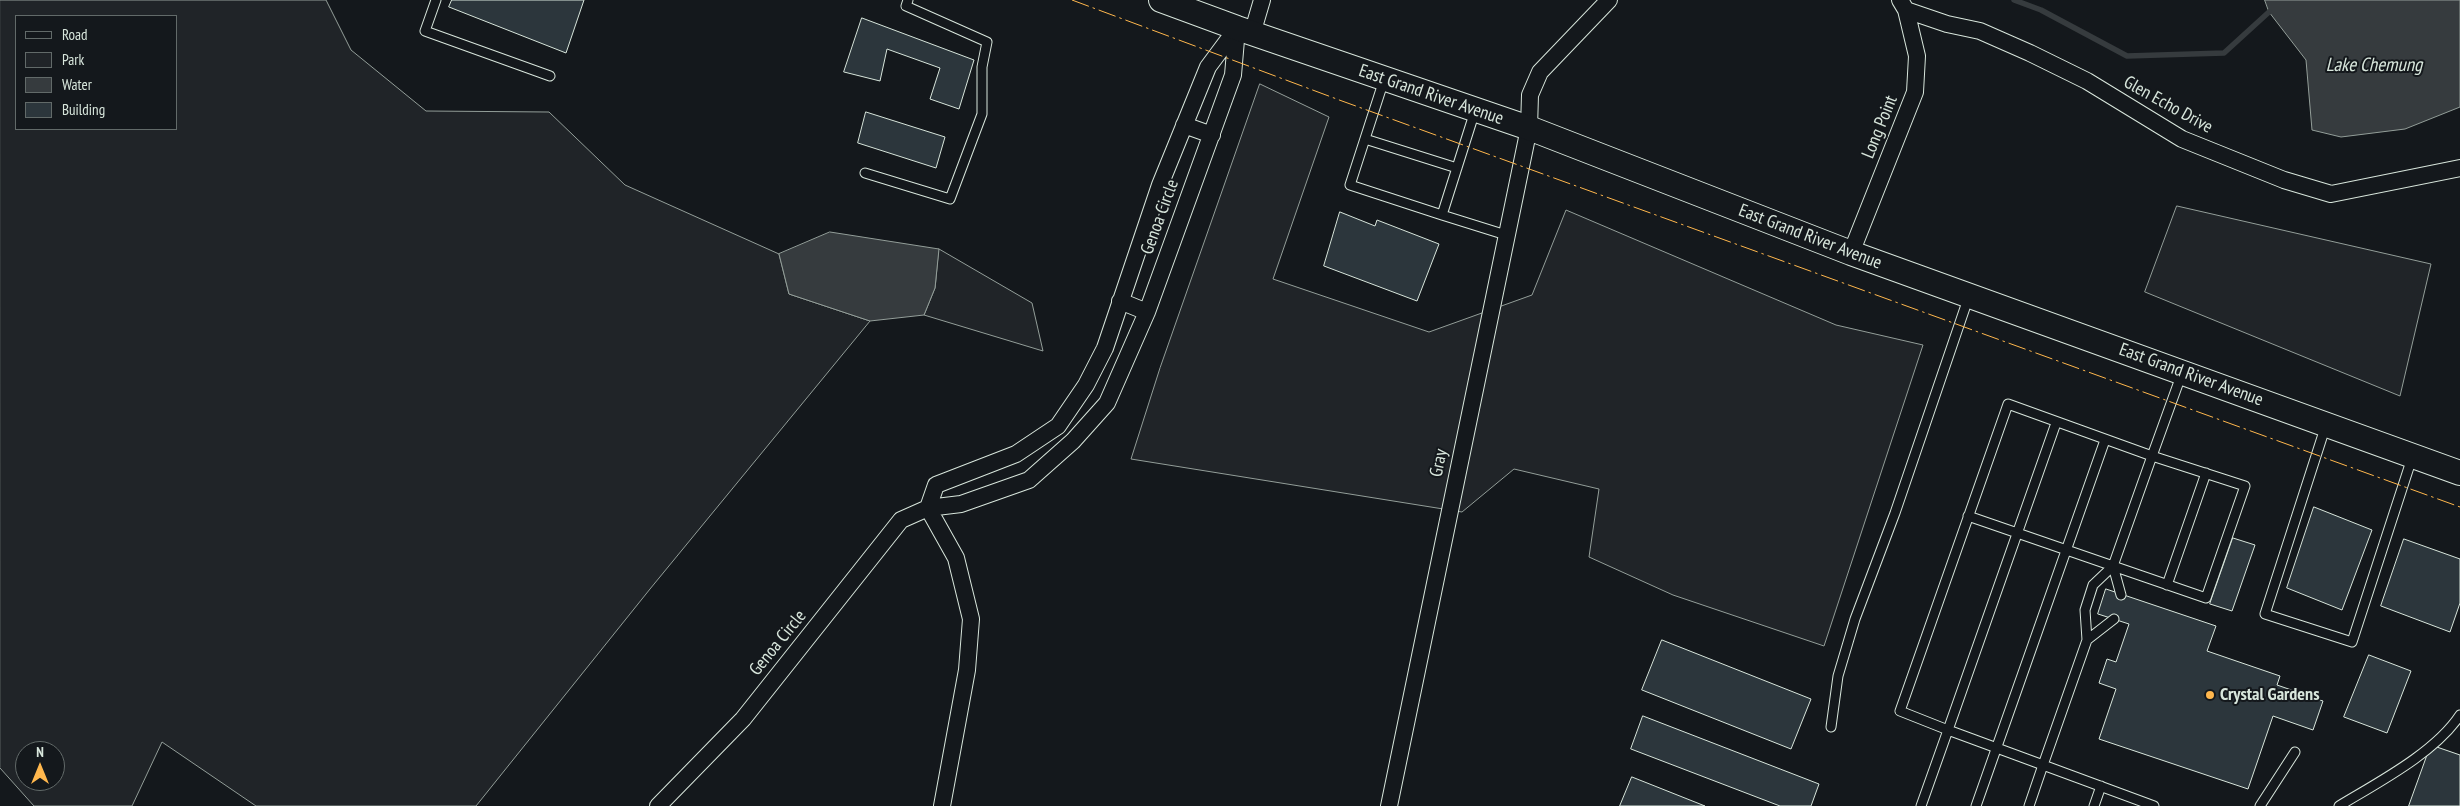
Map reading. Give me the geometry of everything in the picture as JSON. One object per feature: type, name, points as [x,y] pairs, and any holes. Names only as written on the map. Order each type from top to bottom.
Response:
[{"type":"main road","name":"East Grand River Avenue","points":[[1161,0],[1244,31],[1529,128],[1851,253],[2460,472]]},
{"type":"street","points":[[1244,31],[1262,0]]},
{"type":"street","points":[[1529,128],[1530,95],[1540,72],[1608,0]]},
{"type":"street","name":"Glen Echo Drive","points":[[1903,5],[1948,24],[1980,32],[2030,53],[2087,81],[2182,139],[2284,180],[2331,194],[2460,168]]},
{"type":"street","name":"Long Point","points":[[1851,253],[1915,92],[1917,56],[1903,5]]},
{"type":"street","name":"Genoa Circle","points":[[928,508],[936,485],[1016,454],[1058,426],[1086,385],[1105,348],[1160,185],[1208,67],[1244,31]]},
{"type":"street","name":"Genoa Circle","points":[[658,806],[742,719],[901,520],[928,508],[961,504],[1029,480],[1073,441],[1107,403],[1147,312],[1233,75],[1244,31]]},
{"type":"street","points":[[1184,125],[1212,135]]},
{"type":"street","name":"Gray","points":[[1389,806],[1529,128]]},
{"type":"street","points":[[1120,301],[1147,312]]},
{"type":"street","points":[[1058,426],[1073,441]]},
{"type":"street","points":[[928,508],[956,558],[971,619],[966,670],[942,806]]},
{"type":"lane","points":[[436,0],[425,32],[550,76]]},
{"type":"lane","points":[[865,173],[950,199],[982,114],[982,67],[987,42],[906,6],[908,0]]},
{"type":"lane","points":[[1384,79],[1350,185],[1506,235]]},
{"type":"lane","points":[[1442,215],[1475,110]]},
{"type":"lane","points":[[1365,139],[1457,168]]},
{"type":"lane","points":[[1831,727],[1838,676],[1855,618],[1901,496],[1969,295]]},
{"type":"lane","points":[[2028,806],[2087,640],[2085,610],[2093,585],[2113,566],[2182,372]]},
{"type":"lane","points":[[1968,516],[2206,598],[2245,486],[2105,440],[2008,404],[1968,516],[1900,711],[2149,805]]},
{"type":"lane","points":[[1922,806],[2056,423]]},
{"type":"lane","points":[[2326,425],[2265,614],[2352,642],[2412,455]]},
{"type":"lane","points":[[1976,806],[2105,440]]},
{"type":"lane","points":[[2167,585],[2206,473]]},
{"type":"lane","points":[[2113,566],[2121,595]]},
{"type":"lane","points":[[2087,640],[2114,619]]},
{"type":"lane","points":[[2339,806],[2403,767],[2453,726],[2460,716]]},
{"type":"lane","points":[[2260,806],[2295,752]]},
{"type":"lane","points":[[2094,806],[2101,786]]},
{"type":"green space","points":[[0,0],[326,0],[351,50],[426,111],[549,112],[625,185],[779,254],[789,294],[870,321],[650,589],[476,806],[256,806],[162,742],[132,806],[34,806],[21,791],[65,791],[65,741],[15,741],[15,785],[0,768]]},
{"type":"green space","points":[[1260,84],[1329,117],[1273,279],[1429,332],[1532,295],[1566,210],[1836,325],[1923,345],[1824,646],[1673,595],[1589,557],[1599,489],[1514,469],[1462,512],[1131,459],[1160,368]]},
{"type":"green space","points":[[2177,206],[2431,264],[2400,396],[2145,292]]},
{"type":"green space","points":[[939,249],[1032,303],[1043,351],[924,315],[935,288]]},
{"type":"water","name":"Lake Chemung","points":[[2265,0],[2460,0],[2460,107],[2405,129],[2341,137],[2312,130],[2306,60],[2269,12]]},
{"type":"water","points":[[830,232],[939,249],[935,288],[924,315],[870,321],[789,294],[779,254]]},
{"type":"building","points":[[452,0],[584,0],[566,53],[449,7]]},
{"type":"building","points":[[862,18],[974,60],[959,109],[930,99],[940,68],[887,49],[880,81],[844,72]]},
{"type":"building","points":[[866,112],[945,137],[936,168],[858,143]]},
{"type":"building","points":[[1340,212],[1375,226],[1377,220],[1439,244],[1417,301],[1324,266]]},
{"type":"building","points":[[2314,507],[2372,530],[2342,610],[2287,588]]},
{"type":"building","points":[[2233,538],[2255,545],[2232,611],[2210,604]]},
{"type":"building","points":[[2404,539],[2460,559],[2460,603],[2450,632],[2381,606]]},
{"type":"building","name":"Crystal Gardens","points":[[2106,589],[2216,626],[2207,651],[2280,676],[2277,685],[2323,701],[2313,730],[2273,716],[2248,789],[2099,739],[2116,689],[2099,683],[2107,659],[2116,662],[2129,624],[2098,614]]},
{"type":"building","points":[[1662,640],[1811,699],[1791,749],[1642,690]]},
{"type":"building","points":[[2369,655],[2411,671],[2387,733],[2344,717]]},
{"type":"building","points":[[1643,716],[1819,784],[1811,806],[1780,806],[1631,749]]},
{"type":"building","points":[[2431,745],[2460,755],[2460,806],[2409,806]]},
{"type":"building","points":[[1632,777],[1705,806],[1620,806]]},
{"type":"waterway","points":[[2014,0],[2041,10],[2127,56],[2224,53],[2269,12]]},
{"type":"power","points":[[1072,0],[1342,101],[2460,507]]},
{"type":"place","name":"Crystal Gardens","points":[[2210,695]]}]
